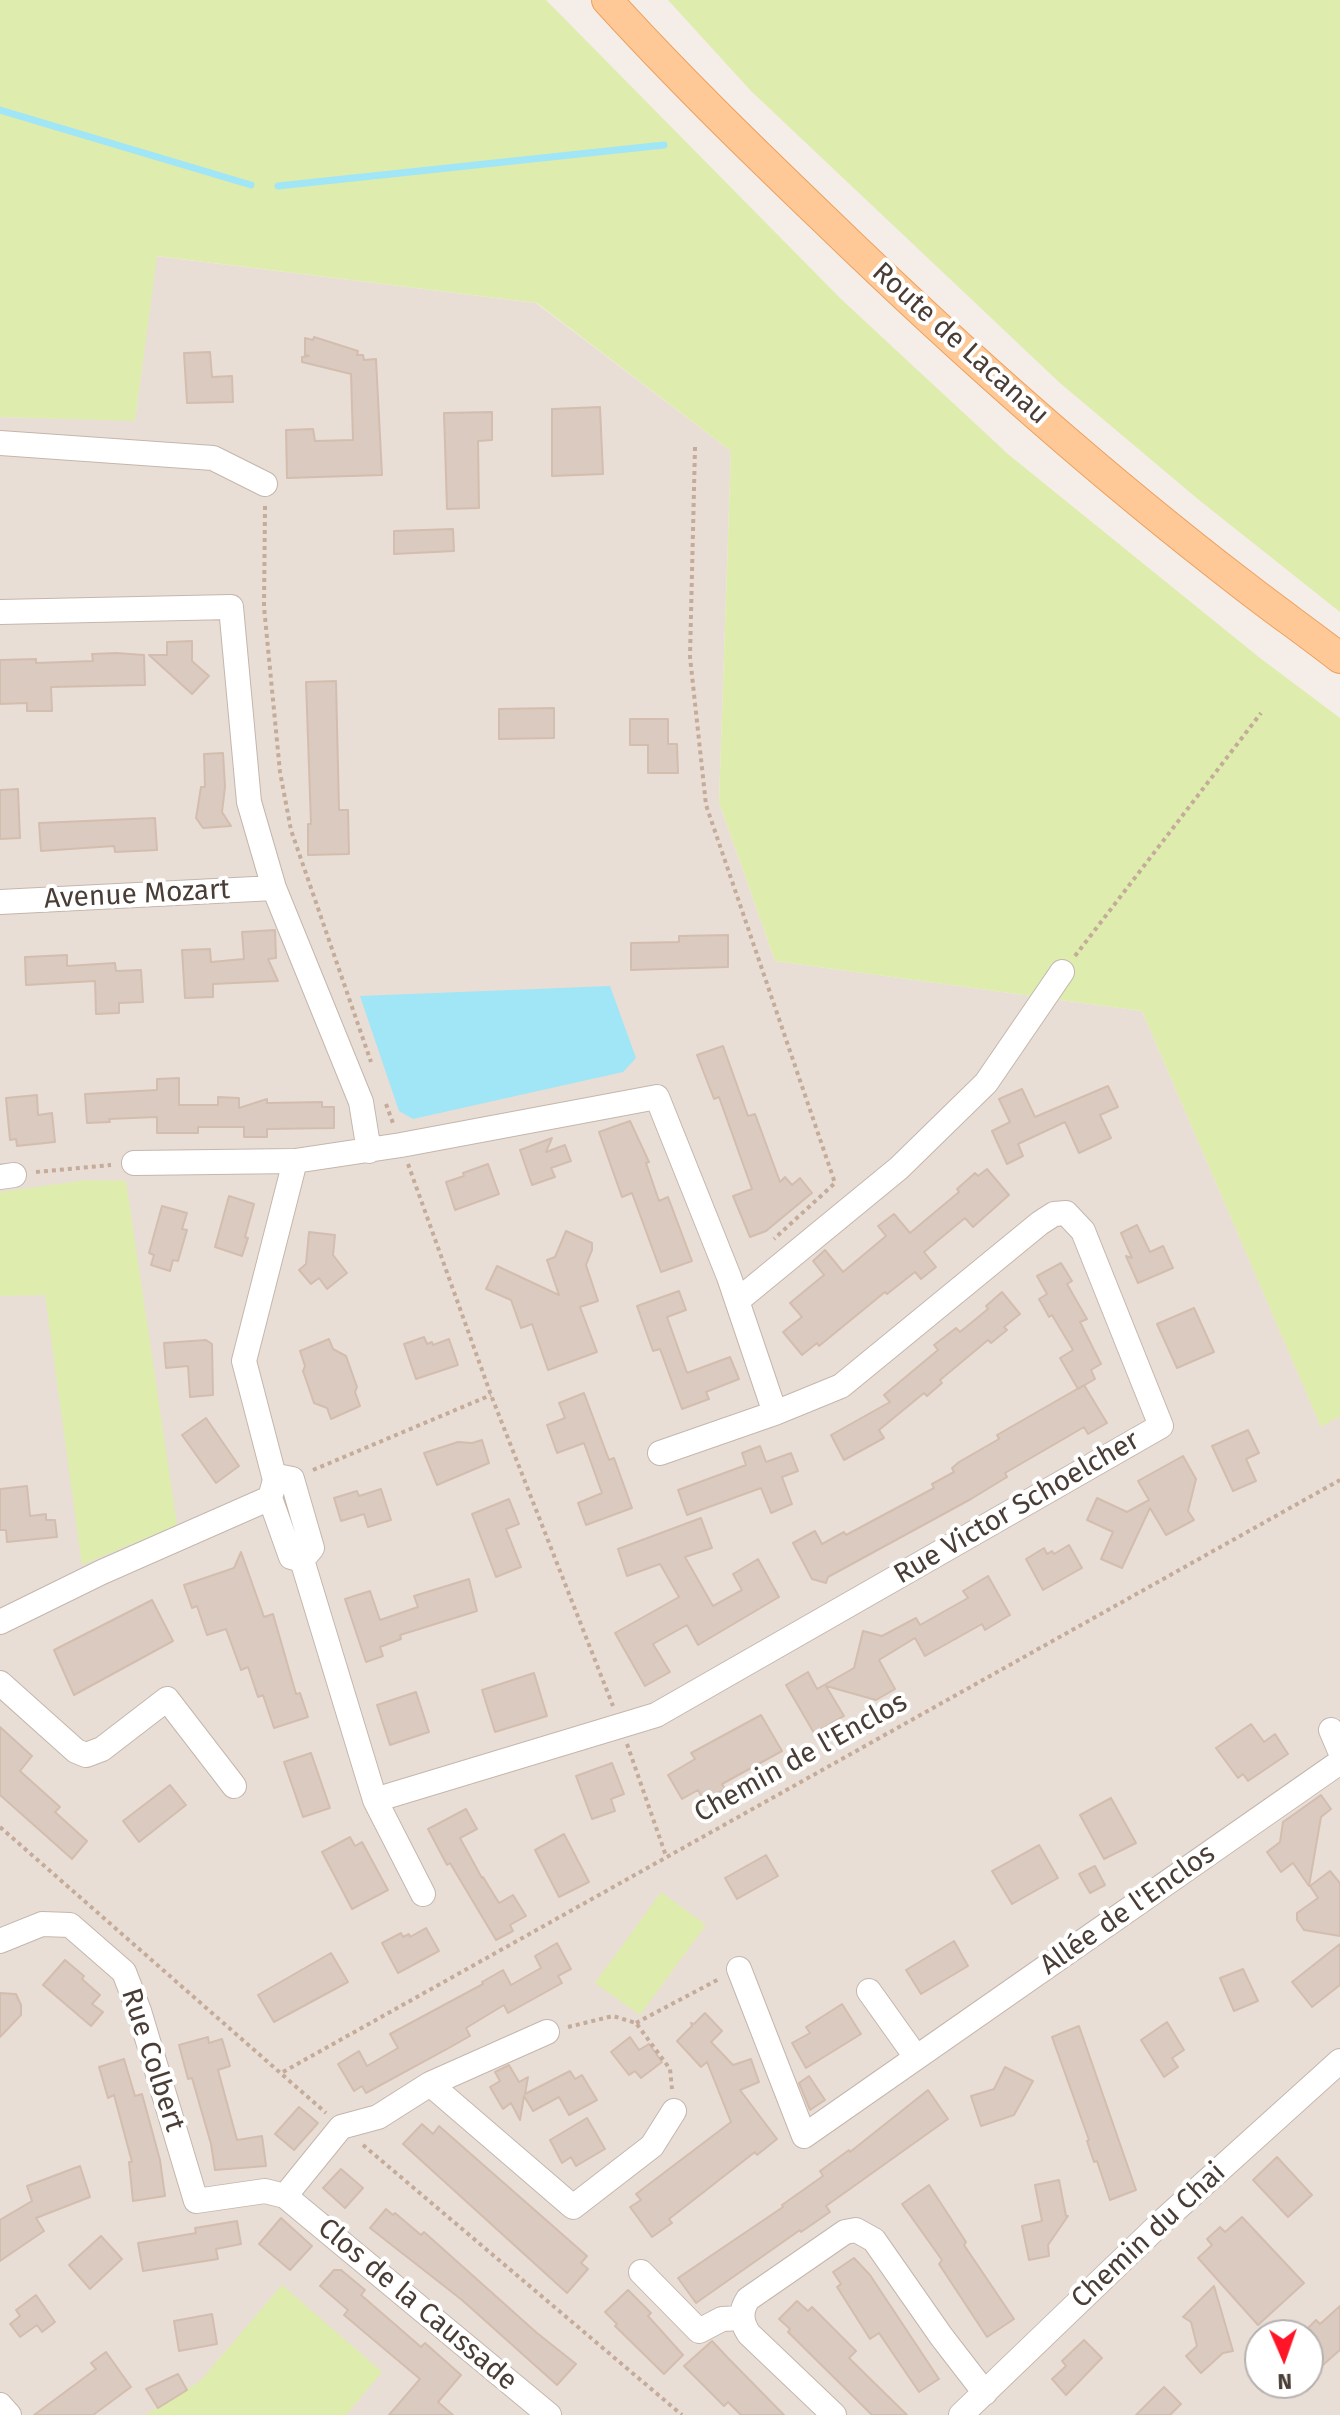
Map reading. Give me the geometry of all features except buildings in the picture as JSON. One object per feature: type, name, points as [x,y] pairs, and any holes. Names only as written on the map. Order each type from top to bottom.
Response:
[{"type":"main road","name":"Route de Lacanau","points":[[607,0],[706,104],[932,322],[1164,522],[1340,658]]},
{"type":"street","points":[[0,443],[213,458],[265,484]]},
{"type":"street","points":[[0,612],[231,607],[249,802],[274,888],[361,1102],[369,1151]]},
{"type":"street","name":"Avenue Mozart","points":[[0,902],[274,888]]},
{"type":"street","points":[[737,1301],[899,1168],[986,1083],[1062,972]]},
{"type":"street","points":[[134,1163],[295,1161],[369,1151],[657,1097],[737,1301],[775,1413]]},
{"type":"street","points":[[295,1161],[244,1361],[279,1486],[291,1557],[302,1560],[375,1800],[423,1894]]},
{"type":"street","name":"Rue Victor Schoelcher","points":[[375,1800],[656,1715],[1161,1426],[1083,1231],[1066,1213],[1054,1214],[1040,1223],[841,1386],[775,1413],[660,1453]]},
{"type":"street","points":[[0,1622],[279,1486]]},
{"type":"street","points":[[0,1683],[76,1751],[86,1755],[102,1749],[167,1699],[234,1786]]},
{"type":"street","name":"Allée de l'Enclos","points":[[739,1969],[804,2136],[1340,1762]]},
{"type":"street","name":"Rue Colbert","points":[[0,1941],[42,1924],[70,1925],[124,1972],[139,2011],[196,2201],[265,2191],[285,2196]]},
{"type":"street","points":[[869,1991],[916,2057]]},
{"type":"street","points":[[285,2196],[341,2127],[378,2117],[430,2084],[547,2032]]},
{"type":"street","name":"Chemin du Chai","points":[[961,2415],[1165,2219],[1340,2061]]},
{"type":"street","points":[[430,2084],[573,2207],[652,2146],[674,2111]]},
{"type":"street","name":"Clos de la Caussade","points":[[285,2196],[549,2415]]},
{"type":"street","points":[[834,2415],[749,2334],[742,2318],[742,2308],[748,2299],[845,2232],[856,2230],[874,2240],[985,2393]]},
{"type":"street","points":[[641,2272],[699,2331],[722,2319],[742,2318]]},
{"type":"street","points":[[0,2405],[9,2415]]},
{"type":"path","points":[[695,447],[690,657],[706,805],[835,1183],[774,1239]]},
{"type":"path","points":[[265,484],[264,607],[285,801],[291,830],[375,1072]]},
{"type":"path","points":[[1062,972],[1261,713]]},
{"type":"path","points":[[385,1102],[491,1395],[621,1727],[666,1856]]},
{"type":"path","points":[[7,1176],[134,1163]]},
{"type":"path","points":[[279,1486],[491,1395]]},
{"type":"path","name":"Chemin de l'Enclos","points":[[283,2072],[1340,1480]]},
{"type":"path","points":[[636,2023],[739,1969]]},
{"type":"path","points":[[547,2032],[613,2016],[636,2023],[670,2069],[674,2111]]},
{"type":"shaded area","points":[[156,256],[536,303],[731,451],[719,802],[775,961],[1142,1011],[1321,1426],[1340,1416],[1340,2415],[0,2415],[0,417],[135,420]]},
{"type":"green space","points":[[0,0],[546,0],[841,299],[1009,455],[1260,658],[1340,718],[1340,1416],[1321,1427],[1142,1011],[775,961],[719,802],[731,451],[537,303],[157,256],[135,421],[0,417]]},
{"type":"green space","points":[[668,0],[1340,0],[1340,612],[1199,500],[1060,383],[751,91]]},
{"type":"green space","points":[[87,1180],[126,1181],[177,1525],[82,1565],[45,1295],[0,1296],[0,1192]]},
{"type":"green space","points":[[661,1892],[706,1925],[640,2015],[595,1983]]},
{"type":"green space","points":[[282,2285],[382,2372],[346,2415],[145,2415],[200,2381]]},
{"type":"water","points":[[610,986],[636,1058],[623,1072],[413,1119],[399,1111],[360,996]]},
{"type":"waterway","points":[[0,110],[251,185]]},
{"type":"waterway","points":[[278,186],[664,145]]}]
